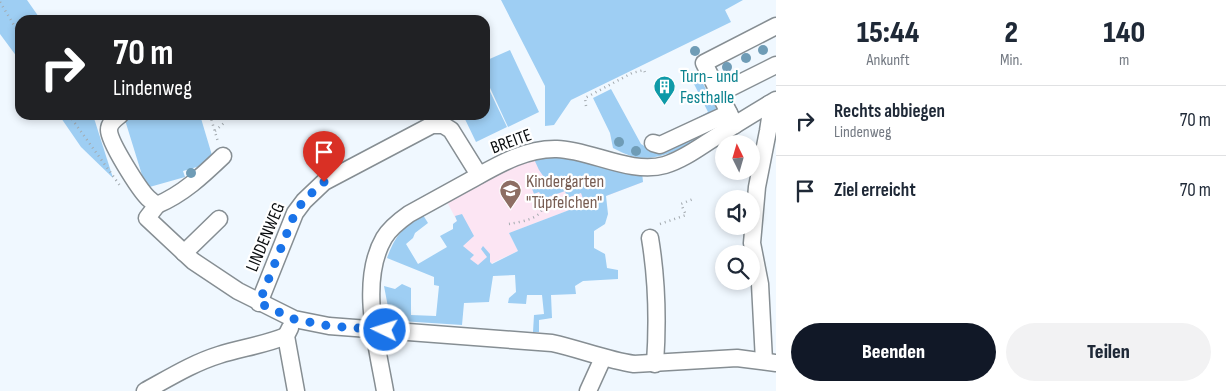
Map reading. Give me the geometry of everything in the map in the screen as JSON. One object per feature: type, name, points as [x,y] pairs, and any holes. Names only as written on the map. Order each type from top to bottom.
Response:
[{"type":"street","points":[[653,143],[660,145],[732,119],[704,62],[776,26]]},
{"type":"street","points":[[720,93],[776,64]]},
{"type":"street","points":[[115,120],[109,130],[113,142],[147,197],[152,211],[184,253],[214,276],[259,303],[294,319],[329,326],[552,343],[575,348],[603,358],[634,364],[737,358],[770,362],[760,284],[752,243],[757,187],[772,102]]},
{"type":"street","name":"BREITE","points":[[385,391],[374,329],[372,282],[374,267],[385,238],[395,224],[409,214],[479,175],[513,158],[542,150],[558,149],[576,152],[634,166],[651,167],[664,165],[683,157],[732,119],[772,102]]},
{"type":"street","name":"LINDENWEG","points":[[259,303],[295,213],[304,200],[324,182],[432,125],[443,125],[451,130],[479,175]]},
{"type":"street","points":[[152,211],[195,183],[223,156]]},
{"type":"street","points":[[184,253],[219,219]]},
{"type":"street","points":[[650,238],[657,318],[654,364]]},
{"type":"street","points":[[294,319],[286,336],[296,391]]},
{"type":"street","points":[[145,391],[201,361],[218,355],[270,343],[286,336]]},
{"type":"street","points":[[588,391],[603,358]]},
{"type":"path","points":[[0,2],[15,27]]},
{"type":"path","points":[[586,106],[585,98],[632,73],[644,70],[646,76]]},
{"type":"path","points":[[73,120],[124,192]]},
{"type":"path","points":[[212,120],[223,156]]},
{"type":"path","points":[[215,131],[224,123]]},
{"type":"path","points":[[509,224],[538,216],[543,209],[543,205],[539,196],[533,196]]},
{"type":"path","points":[[660,224],[686,215],[681,204],[692,199]]},
{"type":"shaded area","points":[[0,0],[27,0],[38,15],[15,15],[15,54],[0,34]]},
{"type":"shaded area","points":[[501,0],[743,0],[725,10],[731,22],[571,100],[554,125],[545,126],[545,86]]},
{"type":"shaded area","points":[[510,50],[539,112],[508,127],[490,88],[490,59]]},
{"type":"shaded area","points":[[701,80],[716,108],[712,119],[658,139],[708,112],[694,84]]},
{"type":"shaded area","points":[[611,89],[641,144],[651,150],[714,127],[685,146],[665,155],[642,158],[629,155],[613,148],[610,133],[593,98]]},
{"type":"shaded area","points":[[490,91],[507,127],[476,142],[465,120],[490,120]]},
{"type":"shaded area","points":[[62,120],[95,120],[113,178],[81,147]]},
{"type":"shaded area","points":[[125,120],[201,120],[214,162],[183,171],[185,177],[146,188]]},
{"type":"shaded area","points":[[551,154],[642,172],[643,182],[606,196],[608,214],[605,224],[594,231],[594,248],[605,254],[607,268],[618,270],[618,279],[583,281],[575,286],[576,294],[551,295],[552,318],[539,320],[539,332],[533,332],[534,315],[544,314],[542,295],[527,295],[526,304],[508,303],[509,298],[516,292],[515,275],[493,276],[489,302],[464,303],[462,325],[401,321],[388,307],[384,286],[395,289],[402,284],[411,288],[411,315],[436,316],[439,286],[434,285],[434,277],[387,258],[400,232],[423,215],[428,223],[415,233],[413,238],[406,244],[418,264],[447,247],[440,236],[453,229],[453,224],[457,221],[455,216],[462,214],[474,236],[463,246],[474,255],[470,259],[478,265],[487,257],[481,249],[483,246],[490,254],[490,262],[492,264],[518,251],[509,233],[585,204],[581,193],[567,198],[565,191],[543,199],[539,192],[534,194],[531,186],[540,189],[544,188],[546,180],[533,157]]},
{"type":"shaded area","name":"Kindergarten \"Tüpfelchen\"","points":[[533,157],[643,182],[509,233],[518,251],[475,271],[453,224],[457,221],[447,202]]},
{"type":"place","name":"Turn- und Festhalle","points":[[664,105]]},
{"type":"place","name":"Kindergarten \"Tüpfelchen\"","points":[[510,210]]},
{"type":"route","points":[[324,182],[304,200],[295,213],[259,303],[294,319],[329,326],[385,330]]}]
